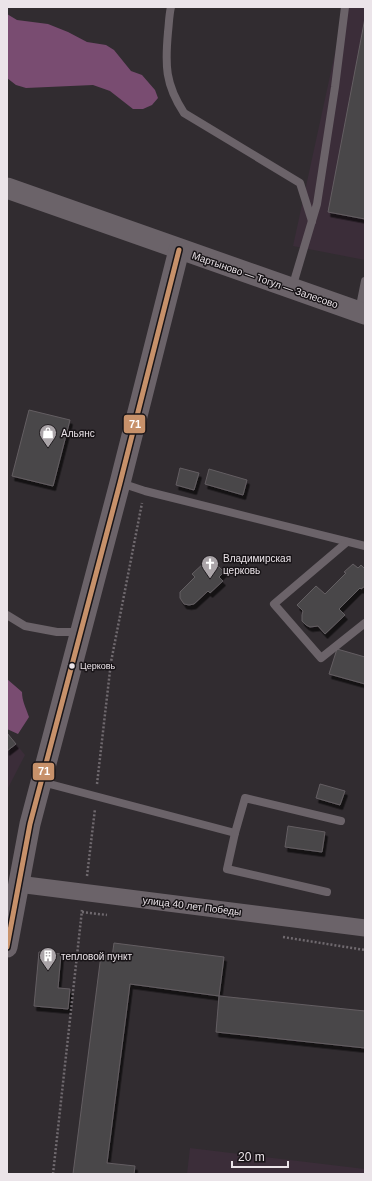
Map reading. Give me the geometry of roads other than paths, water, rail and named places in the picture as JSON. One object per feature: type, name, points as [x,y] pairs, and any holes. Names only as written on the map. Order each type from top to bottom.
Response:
[{"type":"street","name":"Мартыново — Тогул — Залесово","points":[[7,188],[179,250],[362,313]]},
{"type":"street","points":[[7,947],[30,824],[120,483],[179,250]]},
{"type":"street","name":"улица 40 лет Победы","points":[[18,884],[365,928]]},
{"type":"lane","points":[[171,7],[167,41],[166,71],[174,98],[184,113],[300,183],[312,222]]},
{"type":"lane","points":[[291,289],[317,204],[335,87],[345,7]]},
{"type":"lane","points":[[362,313],[365,281]]},
{"type":"lane","points":[[120,483],[145,491],[365,546]]},
{"type":"lane","points":[[347,542],[274,604],[321,658],[365,623]]},
{"type":"lane","points":[[7,615],[25,626],[57,632],[81,632]]},
{"type":"lane","points":[[42,782],[235,833]]},
{"type":"lane","points":[[327,892],[227,868],[245,798],[341,821]]},
{"type":"place","name":"Альянс","points":[[48,448]]},
{"type":"place","name":"Владимирская церковь","points":[[210,579]]},
{"type":"place","name":"Церковь","points":[[72,666]]},
{"type":"place","name":"тепловой пункт","points":[[48,971]]}]
